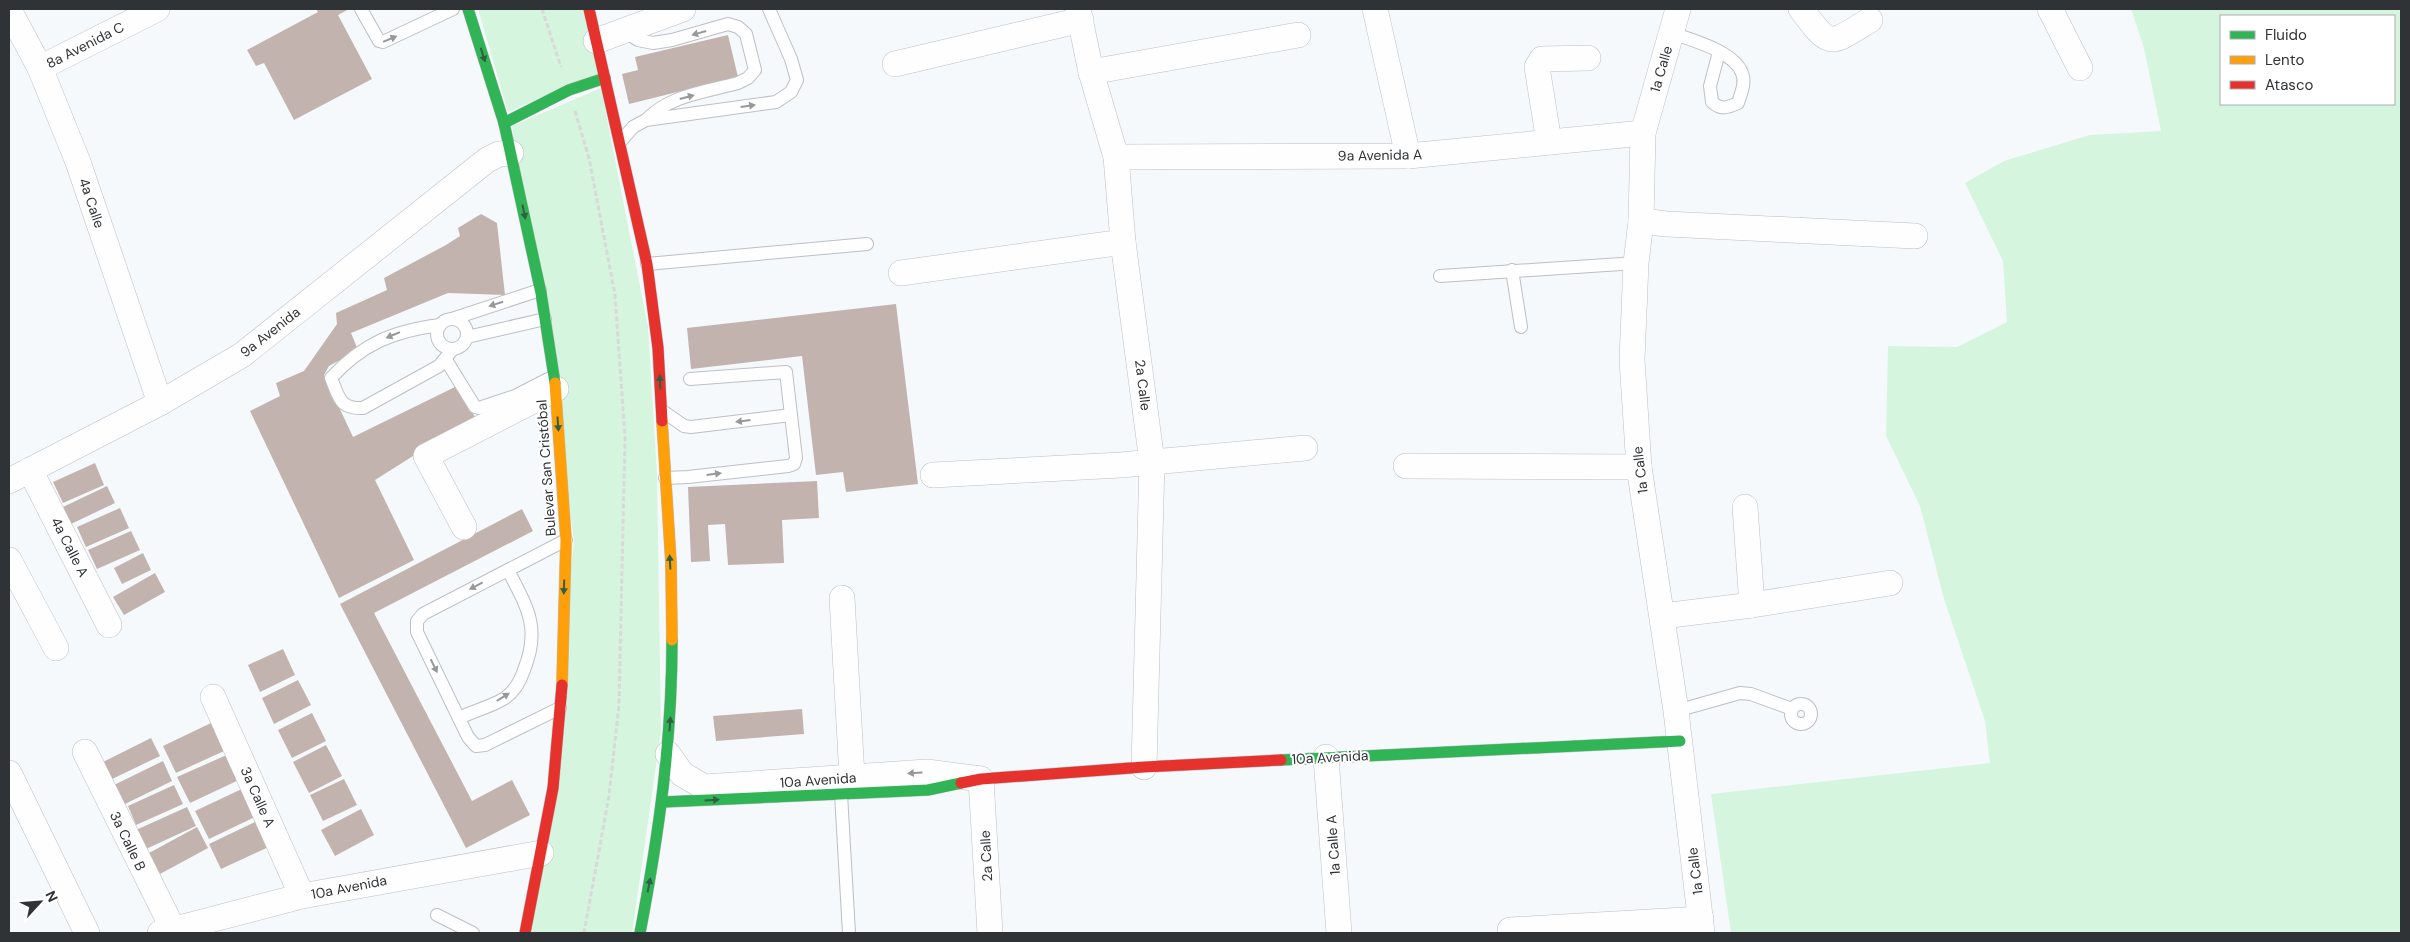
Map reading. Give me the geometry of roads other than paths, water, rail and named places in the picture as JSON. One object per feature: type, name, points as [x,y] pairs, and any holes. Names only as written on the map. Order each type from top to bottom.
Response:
[{"type":"main road","name":"Bulevar San Cristóbal","points":[[468,9],[504,123],[540,290],[555,383],[566,540],[561,708],[553,788],[525,933]]},
{"type":"main road","points":[[589,9],[621,141],[647,264],[658,348],[672,634],[672,696],[663,802],[640,933]]},
{"type":"main road","points":[[504,123],[569,90],[605,78]]},
{"type":"main road","name":"10a Avenida","points":[[981,779],[1144,767],[1326,757],[1680,741]]},
{"type":"main road","name":"10a Avenida","points":[[663,802],[846,786]]},
{"type":"street","name":"8a Avenida C","points":[[40,68],[157,9]]},
{"type":"street","points":[[596,41],[625,32],[683,9]]},
{"type":"street","points":[[1375,9],[1408,156]]},
{"type":"street","name":"1a Calle","points":[[1678,9],[1642,133],[1641,221],[1636,263],[1632,360],[1638,467],[1663,616],[1680,741],[1701,926]]},
{"type":"street","points":[[1801,9],[1821,36],[1828,40],[1837,40],[1870,20]]},
{"type":"street","points":[[2050,9],[2080,68]]},
{"type":"street","name":"4a Calle","points":[[9,10],[40,68],[78,162],[160,403]]},
{"type":"street","points":[[895,64],[1080,14]]},
{"type":"street","name":"2a Calle","points":[[1080,14],[1091,72],[1116,157],[1124,242],[1152,462],[1144,767]]},
{"type":"street","points":[[1091,72],[1298,35]]},
{"type":"street","points":[[1549,142],[1538,62],[1542,59],[1588,58]]},
{"type":"street","name":"9a Avenida A","points":[[1116,157],[1408,156],[1642,133]]},
{"type":"street","name":"9a Avenida","points":[[9,481],[160,403],[242,355],[487,160],[499,154],[511,153]]},
{"type":"street","points":[[1641,221],[1667,224],[1915,236]]},
{"type":"street","points":[[901,273],[1124,242]]},
{"type":"street","points":[[464,527],[426,456],[555,383]]},
{"type":"street","points":[[933,476],[1120,465],[1305,448]]},
{"type":"street","points":[[1406,466],[1638,467]]},
{"type":"street","name":"4a Calle A","points":[[30,470],[109,625]]},
{"type":"street","points":[[1745,507],[1752,605]]},
{"type":"street","points":[[9,560],[56,648]]},
{"type":"street","points":[[1663,616],[1752,605],[1890,583]]},
{"type":"street","points":[[842,598],[846,786]]},
{"type":"street","name":"3a Calle A","points":[[213,697],[302,896]]},
{"type":"street","name":"3a Calle B","points":[[85,752],[167,931]]},
{"type":"street","name":"10a Avenida","points":[[668,754],[682,774],[704,787],[846,786],[927,772],[981,779]]},
{"type":"street","name":"1a Calle A","points":[[1326,757],[1339,933]]},
{"type":"street","points":[[9,773],[87,933]]},
{"type":"street","name":"2a Calle","points":[[981,779],[990,933]]},
{"type":"street","name":"10a Avenida","points":[[167,931],[302,896],[541,853]]},
{"type":"street","points":[[1510,930],[1701,926]]},
{"type":"lane","points":[[362,9],[378,41],[384,42],[453,9]]},
{"type":"lane","points":[[646,120],[776,102],[791,92],[797,80],[791,58],[769,9]]},
{"type":"lane","points":[[621,141],[633,127],[646,120],[656,109],[668,102],[738,83],[748,78],[755,70],[746,34],[738,27],[728,24],[672,40],[653,43],[638,40],[625,32]]},
{"type":"lane","points":[[1672,33],[1719,52]]},
{"type":"lane","points":[[647,264],[867,244]]},
{"type":"lane","points":[[1440,276],[1636,263]]},
{"type":"lane","points":[[1512,270],[1521,328]]},
{"type":"lane","points":[[540,290],[446,322],[407,329],[375,343],[349,358],[331,378],[341,402],[350,408],[363,408],[439,366],[467,337],[545,319]]},
{"type":"lane","points":[[446,322],[464,324],[467,337]]},
{"type":"lane","points":[[446,322],[438,338],[449,354],[475,407],[479,408],[555,383]]},
{"type":"lane","points":[[665,478],[794,464],[796,458],[788,376],[783,371],[690,378]]},
{"type":"lane","points":[[661,410],[684,426],[691,427],[792,415]]},
{"type":"lane","points":[[561,708],[484,745],[476,746],[468,738],[418,632],[417,622],[423,614],[566,540]]},
{"type":"lane","points":[[459,718],[504,698],[518,686],[532,652],[533,627],[528,608],[508,570]]},
{"type":"lane","points":[[1676,711],[1740,693],[1751,694],[1792,709]]},
{"type":"lane","points":[[846,786],[849,933]]},
{"type":"lane","points":[[437,915],[473,933]]}]
